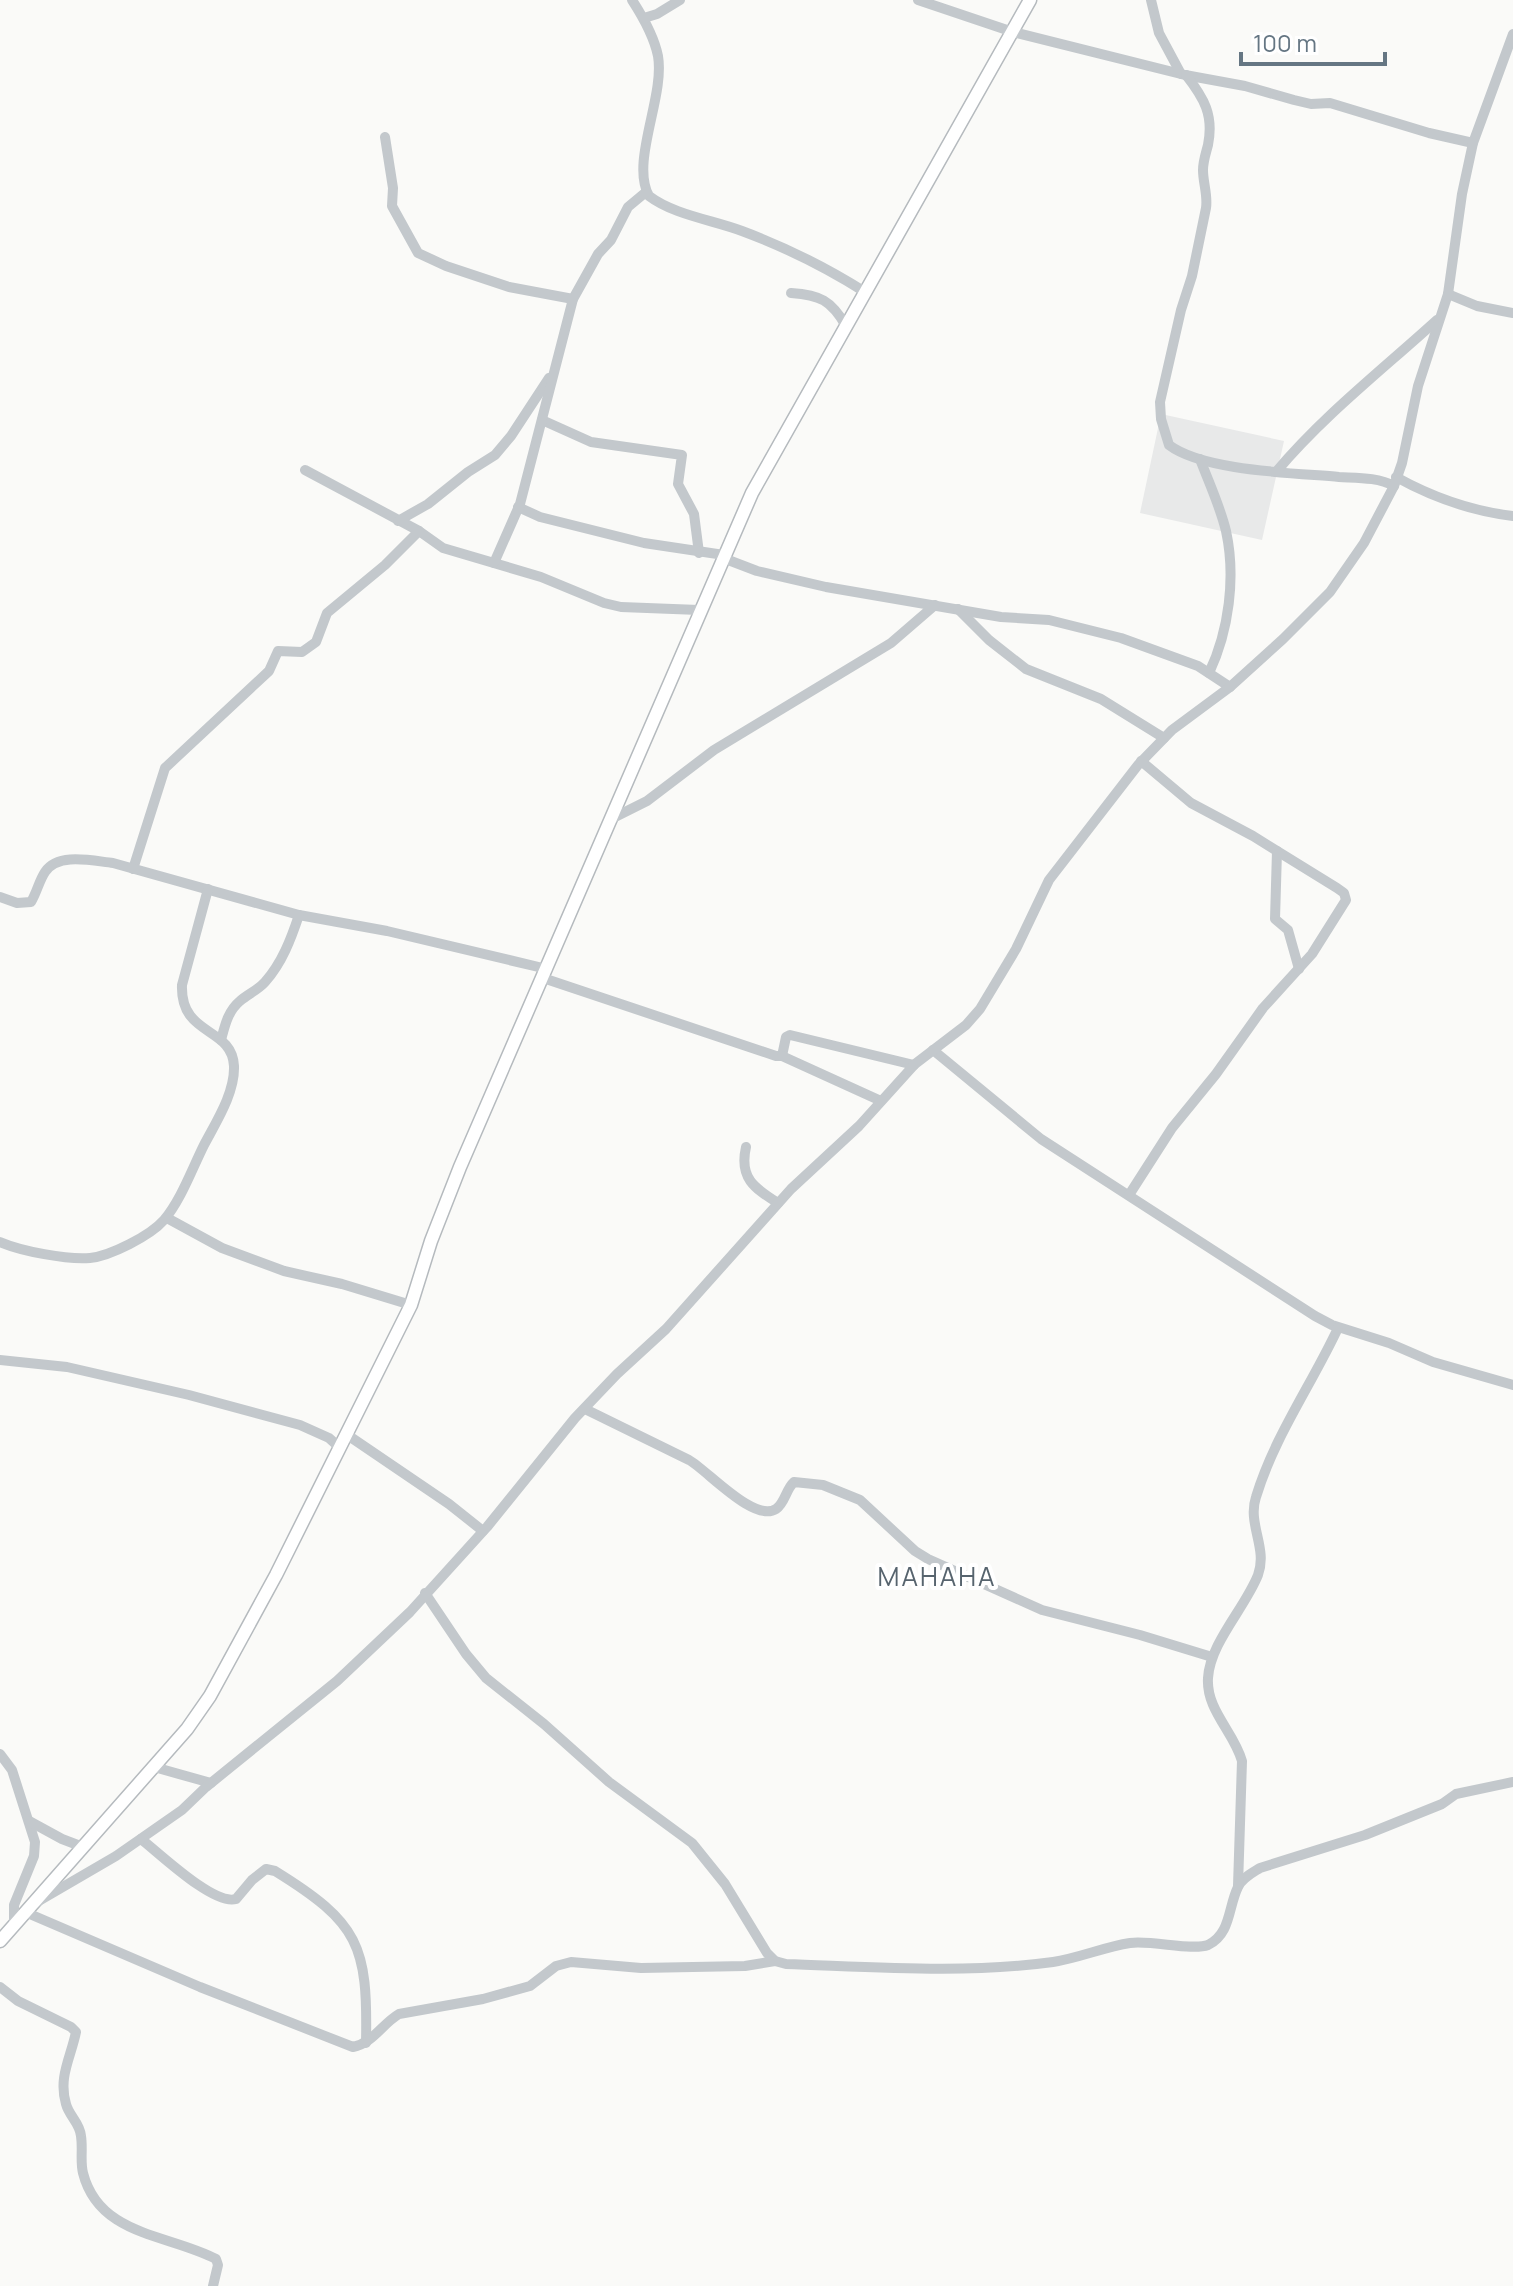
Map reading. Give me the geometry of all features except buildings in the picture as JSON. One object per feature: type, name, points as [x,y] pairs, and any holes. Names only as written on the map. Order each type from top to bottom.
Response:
[{"type":"main road","points":[[0,1941],[187,1729],[210,1696],[261,1602],[411,1305],[431,1241],[460,1167],[752,493],[1030,0]]},
{"type":"street","points":[[632,0],[644,18],[658,57],[657,96],[644,163],[646,192],[654,200],[775,244],[835,273],[865,292]]},
{"type":"street","points":[[644,18],[680,0]]},
{"type":"street","points":[[918,0],[1013,32],[1311,104],[1330,103],[1473,143]]},
{"type":"street","points":[[1151,0],[1159,33],[1184,75],[1200,93],[1209,111],[1211,128],[1203,172],[1207,198],[1192,276],[1160,402],[1161,419],[1169,445],[1177,452],[1200,459],[1276,472],[1395,481],[1476,509],[1512,517]]},
{"type":"street","points":[[27,1909],[116,1856],[182,1810],[337,1681],[410,1612],[483,1531],[585,1409],[617,1374],[666,1329],[778,1203],[914,1065],[966,1025],[980,1009],[1016,949],[1049,880],[1141,761],[1164,738],[1230,687],[1330,592],[1364,543],[1402,463],[1418,386],[1448,294],[1462,194],[1473,143],[1513,34]]},
{"type":"street","points":[[385,137],[393,188],[392,206],[418,253],[509,287],[573,299]]},
{"type":"street","points":[[494,563],[518,507],[573,299],[628,207],[646,192]]},
{"type":"street","points":[[791,293],[829,302],[846,326]]},
{"type":"street","points":[[1448,294],[1477,306],[1513,313]]},
{"type":"street","points":[[1276,472],[1315,428],[1359,386],[1440,318]]},
{"type":"street","points":[[398,521],[428,504],[495,455],[555,370]]},
{"type":"street","points":[[542,420],[591,442],[682,455],[678,484],[694,514],[699,553]]},
{"type":"street","points":[[1200,459],[1226,532],[1229,562],[1229,595],[1223,636],[1209,673]]},
{"type":"street","points":[[305,470],[419,531],[443,548],[541,577],[604,603],[621,607],[699,610]]},
{"type":"street","points":[[518,507],[529,514],[581,528],[723,557],[757,571],[826,587],[1001,617],[1049,620],[1121,638],[1198,666],[1230,687]]},
{"type":"street","points":[[133,869],[165,768],[269,671],[278,651],[302,652],[316,642],[327,613],[385,565],[419,531]]},
{"type":"street","points":[[611,819],[647,801],[714,750],[891,643],[935,605]]},
{"type":"street","points":[[958,609],[989,640],[1026,669],[1101,699],[1164,738]]},
{"type":"street","points":[[1129,1195],[1172,1128],[1216,1074],[1263,1008],[1299,969],[1330,928],[1345,904],[1346,896],[1277,851],[1191,803],[1141,761]]},
{"type":"street","points":[[1277,851],[1275,919],[1288,930],[1299,969]]},
{"type":"street","points":[[0,897],[17,903],[31,902],[42,875],[49,867],[67,861],[83,859],[133,869],[299,915],[387,931],[545,974],[760,1051],[782,1056],[881,1101]]},
{"type":"street","points":[[0,1242],[68,1257],[91,1258],[149,1236],[167,1218],[226,1101],[234,1068],[231,1051],[184,1010],[181,1000],[182,985],[208,889]]},
{"type":"street","points":[[221,1040],[233,1009],[263,985],[273,972],[290,941],[299,915]]},
{"type":"street","points":[[782,1056],[786,1037],[790,1035],[914,1065]]},
{"type":"street","points":[[933,1050],[1041,1139],[1315,1316],[1338,1328],[1389,1343],[1433,1362],[1513,1385]]},
{"type":"street","points":[[746,1147],[743,1159],[746,1175],[752,1184],[778,1203]]},
{"type":"street","points":[[167,1218],[222,1248],[284,1271],[342,1284],[411,1305]]},
{"type":"street","points":[[27,1909],[189,1982],[346,2046],[357,2047],[366,2043],[399,2014],[483,1999],[530,1986],[556,1966],[571,1962],[641,1968],[745,1966],[775,1961],[879,1968],[998,1966],[1054,1962],[1129,1943],[1171,1943],[1197,1948],[1218,1938],[1225,1928],[1238,1886],[1242,1761],[1238,1746],[1208,1693],[1212,1657],[1260,1570],[1261,1557],[1253,1511],[1258,1489],[1306,1387],[1338,1328]]},
{"type":"street","points":[[0,1360],[67,1367],[189,1395],[300,1425],[329,1438],[339,1447]]},
{"type":"street","points":[[585,1409],[689,1460],[731,1495],[760,1510],[778,1507],[794,1482],[823,1485],[860,1500],[915,1551],[982,1584],[1042,1610],[1212,1657]]},
{"type":"street","points":[[346,1434],[483,1531]]},
{"type":"street","points":[[425,1593],[486,1678],[554,1732],[609,1782],[692,1843],[725,1884],[775,1961]]},
{"type":"street","points":[[0,1754],[12,1770],[35,1842],[34,1856],[14,1905],[14,1925]]},
{"type":"street","points":[[154,1767],[211,1783]]},
{"type":"street","points":[[1238,1886],[1260,1868],[1365,1835],[1442,1804],[1456,1794],[1513,1782]]},
{"type":"street","points":[[29,1821],[83,1847]]},
{"type":"street","points":[[141,1839],[184,1874],[224,1899],[236,1899],[266,1869],[275,1871],[329,1907],[355,1941],[364,1972],[366,2043]]},
{"type":"street","points":[[0,1987],[18,2001],[76,2032],[64,2073],[63,2092],[70,2115],[80,2130],[82,2171],[89,2191],[100,2208],[127,2225],[216,2259],[218,2265],[213,2286]]},
{"type":"shaded area","points":[[1161,414],[1284,441],[1262,540],[1140,513]]},
{"type":"district","name":"MAHAHA","points":[[937,1576]]}]
